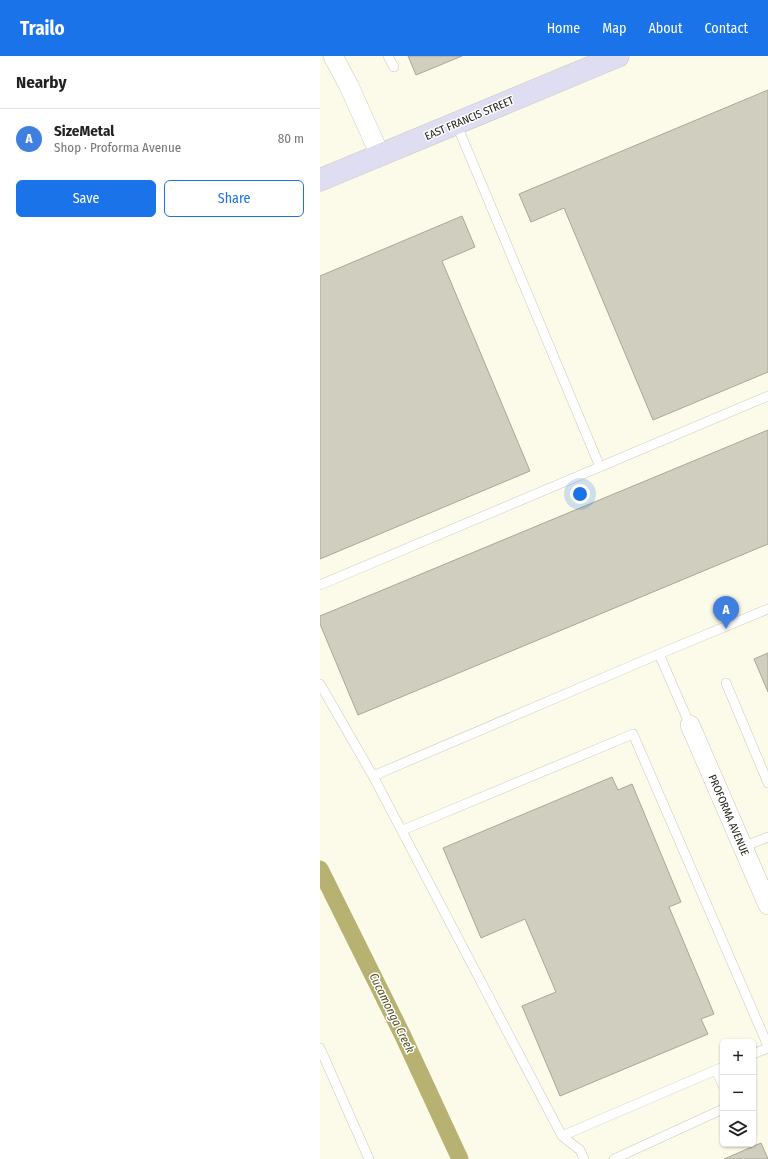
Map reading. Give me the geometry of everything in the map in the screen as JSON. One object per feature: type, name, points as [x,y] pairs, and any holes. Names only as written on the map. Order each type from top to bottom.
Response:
[{"type":"street","points":[[333,56],[349,86],[380,155]]},
{"type":"street","name":"EAST FRANCIS STREET","points":[[320,180],[618,56]]},
{"type":"street","name":"PROFORMA AVENUE","points":[[690,725],[768,905]]},
{"type":"lane","points":[[388,56],[394,67]]},
{"type":"lane","points":[[456,123],[600,466]]},
{"type":"lane","points":[[320,585],[768,396]]},
{"type":"lane","points":[[373,776],[768,609]]},
{"type":"lane","points":[[659,654],[690,725]]},
{"type":"lane","points":[[726,683],[768,783]]},
{"type":"lane","points":[[320,684],[403,830],[562,1136],[580,1150],[584,1159]]},
{"type":"lane","points":[[403,830],[633,734],[768,1047],[756,1053]]},
{"type":"lane","points":[[743,847],[768,836]]},
{"type":"lane","points":[[320,1048],[369,1159]]},
{"type":"lane","points":[[562,1136],[720,1068]]},
{"type":"lane","points":[[614,1159],[720,1110]]},
{"type":"building","points":[[408,56],[462,56],[416,75]]},
{"type":"building","points":[[768,90],[768,372],[653,420],[564,208],[531,222],[519,194]]},
{"type":"building","points":[[462,216],[475,247],[442,261],[530,471],[320,559],[320,276]]},
{"type":"building","points":[[768,430],[768,544],[358,715],[320,624],[320,616]]},
{"type":"building","points":[[768,653],[768,692],[754,659]]},
{"type":"building","points":[[612,777],[618,790],[632,784],[681,902],[669,907],[714,1014],[701,1019],[708,1034],[560,1096],[522,1006],[556,992],[525,919],[481,938],[443,848]]},
{"type":"building","points":[[761,1143],[768,1159],[724,1159],[752,1147],[756,1147],[756,1145]]},
{"type":"waterway","name":"Cucamonga Creek","points":[[320,869],[403,1036],[460,1159]]},
{"type":"place","name":"SizeMetal","points":[[726,629]]}]
